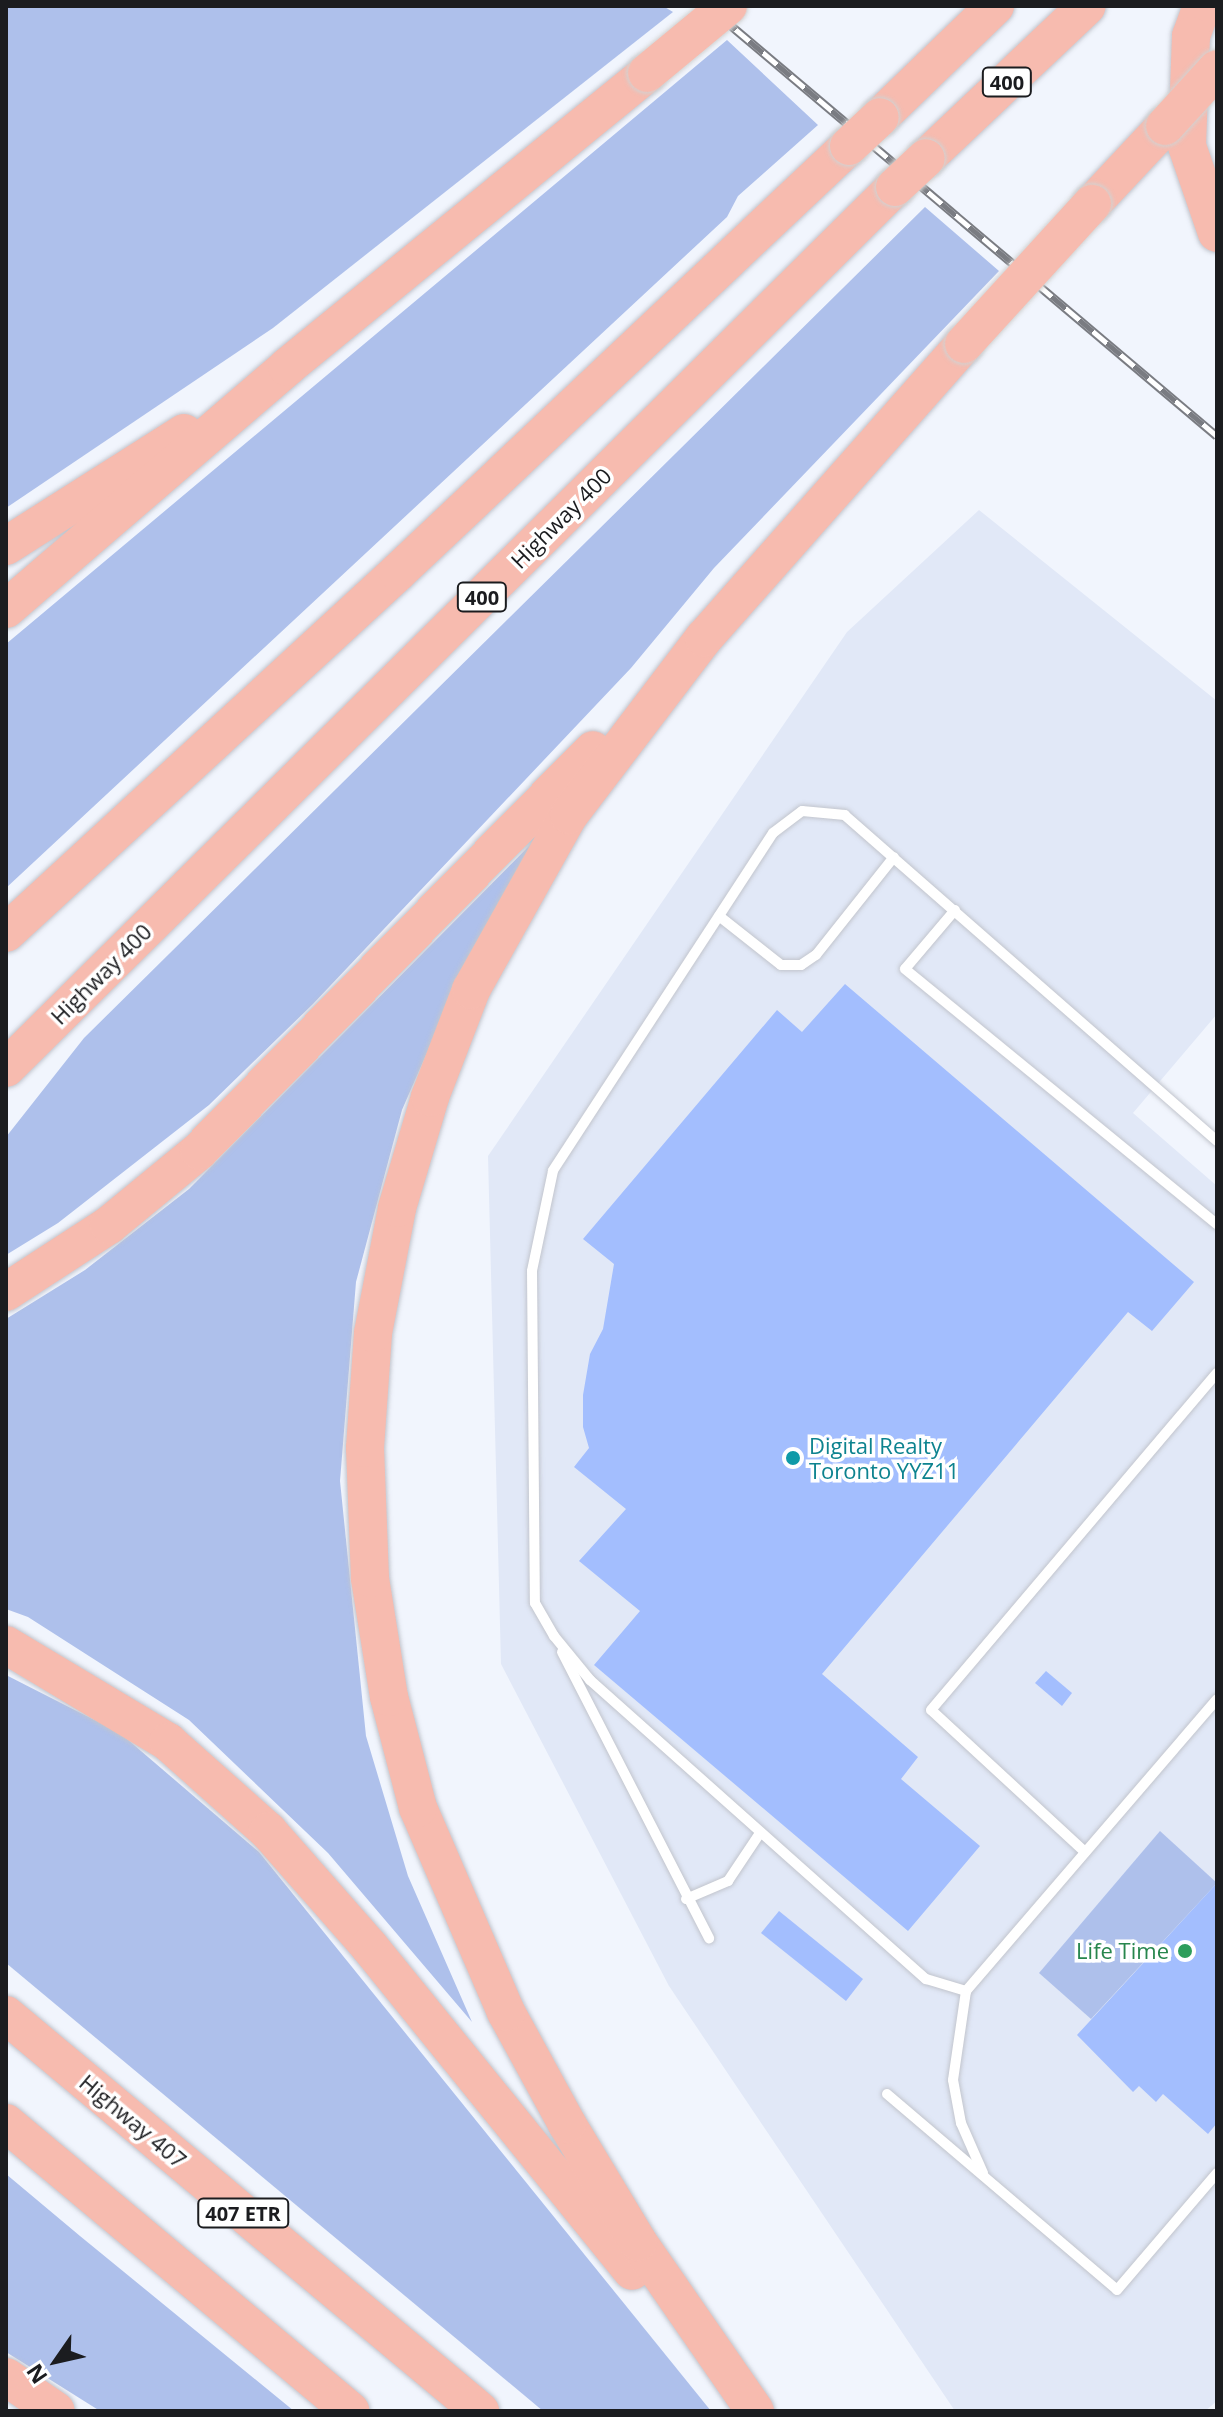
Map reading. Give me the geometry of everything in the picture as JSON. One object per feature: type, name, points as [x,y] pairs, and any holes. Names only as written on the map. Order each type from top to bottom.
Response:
[{"type":"highway","points":[[6,609],[287,367],[728,6]]},
{"type":"highway","points":[[6,933],[398,572],[995,6]]},
{"type":"highway","name":"Highway 400","points":[[6,1068],[895,187],[1087,6]]},
{"type":"highway","points":[[1202,6],[1191,36],[1187,146],[1217,233]]},
{"type":"highway","points":[[6,1292],[109,1225],[199,1151],[704,638],[964,344],[1217,69]]},
{"type":"highway","points":[[6,546],[287,367]]},
{"type":"highway","points":[[704,638],[569,815],[471,990],[430,1097],[397,1208],[373,1333],[366,1463],[370,1578],[389,1697],[437,1860],[506,2012],[567,2124],[638,2242],[752,2411]]},
{"type":"highway","points":[[6,1645],[168,1742],[268,1831],[752,2411]]},
{"type":"highway","name":"Highway 407","points":[[6,2015],[480,2411]]},
{"type":"highway","points":[[6,2123],[351,2411]]},
{"type":"highway","points":[[6,2377],[56,2411]]},
{"type":"lane","points":[[709,1938],[686,1899],[535,1603],[532,1271],[553,1171],[773,833],[802,811],[845,815],[1217,1141]]},
{"type":"lane","points":[[719,916],[781,965],[801,965],[816,955],[894,857]]},
{"type":"lane","points":[[955,910],[905,969],[1217,1224]]},
{"type":"lane","points":[[1085,1852],[931,1710],[1217,1373]]},
{"type":"lane","points":[[554,1636],[590,1680],[926,1979],[966,1991]]},
{"type":"lane","points":[[984,2175],[961,2123],[953,2080],[966,1991],[1217,1699]]},
{"type":"lane","points":[[686,1899],[728,1881],[760,1833]]},
{"type":"lane","points":[[887,2094],[1117,2290],[1217,2173]]},
{"type":"shaded area","points":[[6,6],[663,6],[673,12],[273,328],[6,508]]},
{"type":"shaded area","points":[[727,40],[818,125],[738,196],[727,217],[6,888],[6,644]]},
{"type":"shaded area","points":[[925,207],[999,271],[714,568],[631,668],[313,1004],[209,1105],[58,1223],[6,1255],[6,1137],[84,1038]]},
{"type":"shaded area","points":[[979,510],[1217,701],[1217,1014],[1133,1113],[1217,1186],[1217,2401],[1205,2411],[955,2411],[669,1986],[501,1664],[488,1156],[847,632]]},
{"type":"shaded area","points":[[545,830],[468,958],[402,1110],[356,1282],[340,1481],[366,1736],[408,1876],[472,2022],[328,1853],[189,1720],[28,1617],[6,1609],[6,1319],[85,1270],[189,1189]]},
{"type":"shaded area","points":[[6,1675],[120,1733],[259,1852],[711,2411],[543,2411],[6,1963]]},
{"type":"shaded area","points":[[1160,1831],[1217,1883],[1091,2019],[1039,1973]]},
{"type":"shaded area","points":[[6,2174],[294,2411],[100,2411],[6,2352]]},
{"type":"building","name":"Digital Realty Toronto YYZ11","points":[[845,984],[1194,1282],[1152,1331],[1128,1312],[822,1674],[918,1757],[901,1779],[980,1846],[908,1931],[594,1665],[640,1611],[579,1561],[626,1509],[574,1467],[589,1448],[583,1427],[583,1395],[590,1354],[603,1329],[614,1264],[583,1239],[777,1010],[802,1032]]},
{"type":"building","points":[[1046,1671],[1072,1693],[1062,1706],[1035,1683]]},
{"type":"building","name":"Life Time","points":[[1217,1883],[1217,2123],[1208,2134],[1163,2094],[1156,2102],[1139,2086],[1133,2092],[1077,2035]]},
{"type":"building","points":[[779,1911],[863,1979],[846,2001],[761,1933]]},
{"type":"railway","points":[[708,6],[1217,436]]},
{"type":"place","name":"Digital Realty Toronto YYZ11","points":[[793,1458]]},
{"type":"place","name":"Life Time","points":[[1185,1951]]}]
